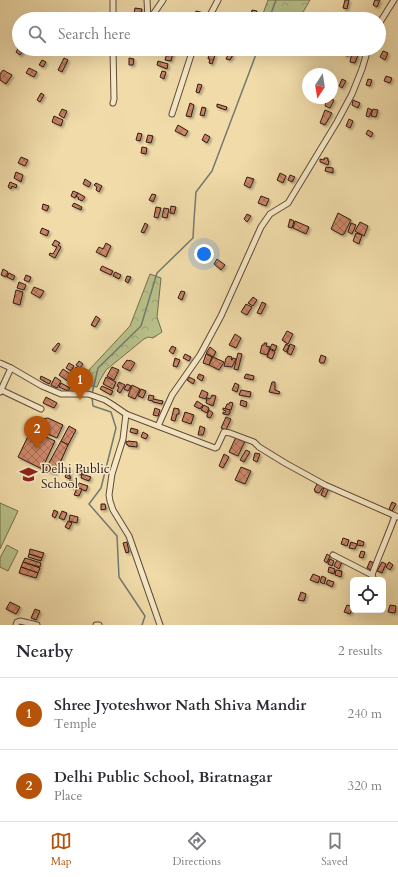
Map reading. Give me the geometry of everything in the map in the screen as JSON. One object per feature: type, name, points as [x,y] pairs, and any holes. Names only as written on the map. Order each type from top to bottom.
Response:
[{"type":"street","points":[[113,0],[113,12]]},
{"type":"street","points":[[147,0],[148,12]]},
{"type":"street","points":[[154,12],[163,0]]},
{"type":"street","points":[[212,12],[218,0]]},
{"type":"street","points":[[386,13],[394,0]]},
{"type":"street","points":[[113,103],[114,56]]},
{"type":"street","points":[[172,114],[191,56]]},
{"type":"street","points":[[158,426],[172,395],[200,355],[221,316],[261,227],[270,214],[288,203],[304,178],[352,94],[366,56]]},
{"type":"street","points":[[0,362],[42,386],[61,394],[88,394],[94,396],[114,405],[126,414],[215,448],[217,447],[224,432],[254,442],[259,447],[285,463],[325,485],[397,517],[379,556],[373,577]]},
{"type":"street","points":[[11,368],[1,391],[41,409]]},
{"type":"street","points":[[126,414],[123,439],[112,474],[109,495],[110,502],[113,510],[129,536],[160,625]]},
{"type":"street","points":[[333,554],[371,577]]},
{"type":"street","points":[[16,625],[17,622],[20,621],[37,625]]},
{"type":"green space","points":[[268,0],[310,0],[303,12],[264,12]]},
{"type":"green space","points":[[150,274],[161,278],[157,317],[162,332],[153,338],[148,337],[144,339],[106,370],[97,387],[87,385],[89,370],[130,326]]},
{"type":"green space","points":[[0,503],[18,511],[0,549]]},
{"type":"green space","points":[[7,545],[18,551],[8,571],[0,567],[0,558]]},
{"type":"building","points":[[345,0],[349,0],[347,9],[343,8]]},
{"type":"building","points":[[375,0],[380,0],[377,7],[373,5]]},
{"type":"building","points":[[135,8],[142,9],[142,12],[134,12]]},
{"type":"building","points":[[386,52],[388,53],[385,60],[380,57],[386,56]]},
{"type":"building","points":[[166,56],[172,56],[171,61],[165,60]]},
{"type":"building","points":[[208,56],[215,56],[212,64],[209,63],[210,59],[208,59]]},
{"type":"building","points":[[228,56],[232,56],[230,60],[226,59]]},
{"type":"building","points":[[351,56],[358,56],[355,63],[350,62]]},
{"type":"building","points":[[64,58],[68,60],[62,72],[58,70]]},
{"type":"building","points":[[129,58],[134,59],[133,65],[129,65]]},
{"type":"building","points":[[42,60],[46,62],[43,67],[39,65]]},
{"type":"building","points":[[158,61],[168,64],[167,69],[157,65]]},
{"type":"building","points":[[29,68],[37,72],[34,77],[26,73]]},
{"type":"building","points":[[3,70],[12,75],[6,84],[0,80],[0,74]]},
{"type":"building","points":[[162,71],[166,72],[164,79],[160,77]]},
{"type":"building","points":[[386,76],[392,78],[390,83],[384,81]]},
{"type":"building","points":[[342,79],[346,81],[342,88],[339,86]]},
{"type":"building","points":[[368,79],[372,80],[370,86],[366,85]]},
{"type":"building","points":[[198,84],[202,85],[199,93],[196,92]]},
{"type":"building","points":[[41,93],[44,95],[40,102],[37,100]]},
{"type":"building","points":[[353,100],[360,103],[358,108],[352,105]]},
{"type":"building","points":[[190,103],[194,105],[191,117],[186,116]]},
{"type":"building","points":[[217,104],[227,107],[226,110],[217,107]]},
{"type":"building","points":[[326,104],[332,104],[330,108],[325,106]]},
{"type":"building","points":[[202,107],[206,108],[204,116],[200,115]]},
{"type":"building","points":[[368,108],[372,110],[369,117],[366,116]]},
{"type":"building","points":[[62,109],[67,111],[64,118],[59,115]]},
{"type":"building","points":[[373,109],[378,110],[376,117],[371,116]]},
{"type":"building","points":[[325,110],[332,113],[325,125],[320,123]]},
{"type":"building","points":[[54,116],[63,120],[61,126],[52,122]]},
{"type":"building","points":[[349,119],[353,121],[350,128],[346,126]]},
{"type":"building","points":[[178,125],[188,131],[185,136],[175,131]]},
{"type":"building","points":[[368,130],[373,133],[371,137],[366,134]]},
{"type":"building","points":[[138,133],[142,134],[140,141],[136,140]]},
{"type":"building","points":[[205,134],[210,137],[207,143],[202,140]]},
{"type":"building","points":[[148,135],[153,136],[151,143],[146,142]]},
{"type":"building","points":[[142,147],[147,148],[146,154],[141,153]]},
{"type":"building","points":[[21,157],[28,160],[25,166],[18,163]]},
{"type":"building","points":[[324,158],[328,158],[328,165],[320,162],[320,159],[324,160]]},
{"type":"building","points":[[326,167],[333,168],[333,173],[325,171]]},
{"type":"building","points":[[16,172],[23,175],[21,182],[14,178]]},
{"type":"building","points":[[280,173],[286,176],[283,183],[277,180]]},
{"type":"building","points":[[290,175],[295,177],[292,182],[288,180]]},
{"type":"building","points":[[247,177],[254,179],[250,188],[244,185]]},
{"type":"building","points":[[85,179],[91,183],[89,187],[83,184]]},
{"type":"building","points":[[10,182],[17,185],[16,188],[12,186],[11,189],[8,187]]},
{"type":"building","points":[[96,183],[102,186],[99,192],[96,190],[97,187],[94,185]]},
{"type":"building","points":[[73,191],[78,193],[75,198],[71,196]]},
{"type":"building","points":[[78,193],[85,197],[82,201],[76,196]]},
{"type":"building","points":[[152,194],[156,195],[153,202],[149,200]]},
{"type":"building","points":[[261,196],[269,199],[266,206],[258,203]]},
{"type":"building","points":[[74,203],[82,207],[81,210],[72,206]]},
{"type":"building","points":[[43,204],[49,206],[47,211],[42,209]]},
{"type":"building","points":[[171,206],[176,207],[174,214],[170,213]]},
{"type":"building","points":[[156,207],[161,208],[158,218],[154,217]]},
{"type":"building","points":[[164,208],[169,209],[167,218],[162,217]]},
{"type":"building","points":[[338,213],[351,220],[344,234],[342,235],[331,229]]},
{"type":"building","points":[[247,214],[251,216],[247,222],[244,219]]},
{"type":"building","points":[[290,219],[294,221],[292,228],[288,227]]},
{"type":"building","points":[[295,221],[309,227],[306,234],[293,228]]},
{"type":"building","points":[[360,222],[368,226],[364,236],[355,231]]},
{"type":"building","points":[[145,223],[148,225],[144,233],[141,232]]},
{"type":"building","points":[[351,223],[356,225],[352,234],[348,232]]},
{"type":"building","points":[[42,228],[49,231],[47,236],[40,233]]},
{"type":"building","points":[[356,233],[362,235],[359,244],[353,241]]},
{"type":"building","points":[[55,240],[60,243],[58,245],[61,247],[55,258],[49,255],[50,253],[53,254],[57,247],[52,245]]},
{"type":"building","points":[[106,243],[111,246],[106,257],[96,252],[99,247],[103,249]]},
{"type":"building","points":[[217,259],[225,265],[221,270],[214,264]]},
{"type":"building","points":[[102,266],[113,271],[111,275],[100,270]]},
{"type":"building","points":[[3,269],[8,272],[6,277],[1,275]]},
{"type":"building","points":[[115,272],[121,275],[119,279],[113,276]]},
{"type":"building","points":[[9,273],[15,276],[13,280],[7,277]]},
{"type":"building","points":[[26,275],[31,277],[29,282],[24,280]]},
{"type":"building","points":[[127,276],[131,277],[128,283],[125,281]]},
{"type":"building","points":[[19,282],[26,285],[24,290],[17,288]]},
{"type":"building","points":[[34,287],[44,291],[40,298],[31,293]]},
{"type":"building","points":[[16,290],[23,292],[20,305],[13,303]]},
{"type":"building","points":[[181,291],[185,292],[182,300],[178,298]]},
{"type":"building","points":[[253,297],[257,300],[253,306],[248,303]]},
{"type":"building","points":[[262,302],[266,304],[261,314],[257,313]]},
{"type":"building","points":[[246,304],[252,307],[247,315],[241,312]]},
{"type":"building","points":[[96,316],[100,319],[95,327],[91,325]]},
{"type":"building","points":[[287,331],[293,334],[288,344],[282,340]]},
{"type":"building","points":[[235,334],[241,338],[236,348],[229,345]]},
{"type":"building","points":[[58,343],[60,344],[55,352],[52,350]]},
{"type":"building","points":[[264,343],[267,343],[266,346],[270,347],[267,355],[260,353]]},
{"type":"building","points":[[272,344],[277,346],[275,351],[270,348]]},
{"type":"building","points":[[286,344],[289,346],[286,352],[283,350]]},
{"type":"building","points":[[290,344],[295,346],[291,355],[287,353]]},
{"type":"building","points":[[172,346],[176,348],[173,354],[169,351]]},
{"type":"building","points":[[210,347],[216,352],[213,357],[206,353]]},
{"type":"building","points":[[270,349],[275,352],[272,359],[267,357]]},
{"type":"building","points":[[238,353],[242,354],[238,370],[234,369]]},
{"type":"building","points":[[185,354],[191,357],[189,361],[183,358]]},
{"type":"building","points":[[206,354],[212,357],[209,365],[203,363]]},
{"type":"building","points":[[321,355],[326,357],[324,363],[320,363],[319,361]]},
{"type":"building","points":[[228,356],[232,357],[232,360],[233,358],[236,359],[232,367],[224,366]]},
{"type":"building","points":[[213,357],[224,362],[219,370],[209,365]]},
{"type":"building","points":[[175,358],[180,360],[177,367],[173,366]]},
{"type":"building","points":[[127,360],[135,363],[130,371],[122,367]]},
{"type":"building","points":[[79,361],[83,364],[80,368],[76,365]]},
{"type":"building","points":[[69,363],[74,366],[71,371],[66,368]]},
{"type":"building","points":[[76,367],[80,370],[77,375],[73,373]]},
{"type":"building","points":[[112,367],[119,370],[114,380],[107,376]]},
{"type":"building","points":[[63,369],[73,376],[69,382],[59,375]]},
{"type":"building","points":[[199,374],[204,376],[202,381],[197,378]]},
{"type":"building","points":[[246,374],[254,376],[253,380],[244,378]]},
{"type":"building","points":[[41,376],[51,381],[49,384],[40,379]]},
{"type":"building","points":[[55,377],[61,381],[57,388],[51,385]]},
{"type":"building","points":[[106,377],[116,382],[113,389],[103,384]]},
{"type":"building","points":[[189,377],[195,380],[193,384],[187,380]]},
{"type":"building","points":[[119,382],[125,385],[120,393],[117,391]]},
{"type":"building","points":[[272,382],[275,382],[275,390],[280,392],[279,394],[269,392]]},
{"type":"building","points":[[61,383],[70,388],[68,391],[59,387]]},
{"type":"building","points":[[235,383],[239,385],[237,392],[232,390]]},
{"type":"building","points":[[127,384],[131,386],[128,391],[124,389]]},
{"type":"building","points":[[132,385],[140,389],[135,399],[128,396]]},
{"type":"building","points":[[102,386],[113,391],[111,395],[100,389]]},
{"type":"building","points":[[141,389],[146,391],[143,398],[138,396]]},
{"type":"building","points":[[202,390],[208,393],[206,399],[199,397]]},
{"type":"building","points":[[241,390],[251,392],[250,397],[239,395]]},
{"type":"building","points":[[149,395],[154,396],[153,399],[163,401],[162,404],[148,400]]},
{"type":"building","points":[[212,395],[216,396],[213,406],[206,403],[207,398],[210,399]]},
{"type":"building","points":[[46,397],[57,403],[54,408],[43,403]]},
{"type":"building","points":[[241,400],[247,402],[246,407],[240,405]]},
{"type":"building","points":[[197,401],[203,405],[200,409],[194,406]]},
{"type":"building","points":[[230,402],[233,403],[231,410],[225,409],[227,404]]},
{"type":"building","points":[[204,405],[209,408],[207,413],[201,410]]},
{"type":"building","points":[[155,408],[160,410],[158,416],[153,415]]},
{"type":"building","points":[[174,408],[179,409],[179,414],[177,414],[175,421],[171,420]]},
{"type":"building","points":[[223,408],[230,410],[229,415],[223,414],[223,412],[225,413],[226,411],[223,410]]},
{"type":"building","points":[[209,410],[213,413],[210,418],[207,417]]},
{"type":"building","points":[[185,412],[194,415],[191,424],[182,421]]},
{"type":"building","points":[[226,417],[231,419],[226,430],[221,428]]},
{"type":"building","points":[[48,418],[63,425],[57,438],[41,431],[40,434],[36,432],[42,419]]},
{"type":"building","points":[[69,426],[76,430],[68,445],[61,441]]},
{"type":"building","points":[[200,426],[205,428],[203,435],[198,435]]},
{"type":"building","points":[[131,428],[138,430],[137,434],[130,432]]},
{"type":"building","points":[[31,430],[55,441],[42,469],[18,457]]},
{"type":"building","points":[[143,432],[148,435],[146,439],[141,437]]},
{"type":"building","points":[[236,437],[245,441],[238,456],[229,452]]},
{"type":"building","points":[[61,441],[68,445],[55,474],[45,470]]},
{"type":"building","points":[[126,441],[137,442],[137,447],[128,446]]},
{"type":"building","points":[[246,450],[250,452],[244,462],[240,460]]},
{"type":"building","points":[[255,453],[260,454],[257,462],[253,460]]},
{"type":"building","points":[[224,454],[229,457],[223,468],[219,466]]},
{"type":"building","points":[[241,467],[251,471],[245,484],[235,480]]},
{"type":"building","points":[[68,469],[71,470],[69,476],[71,477],[70,479],[65,477]]},
{"type":"building","points":[[78,469],[83,471],[81,475],[76,473]]},
{"type":"building","points":[[82,474],[91,477],[89,481],[81,478]]},
{"type":"building","points":[[70,480],[76,483],[73,488],[68,486]]},
{"type":"building","points":[[318,482],[324,486],[319,493],[315,492],[314,490]]},
{"type":"building","points":[[79,483],[88,486],[86,491],[77,488]]},
{"type":"building","points":[[325,485],[329,488],[325,497],[321,495]]},
{"type":"building","points":[[77,488],[82,489],[79,496],[74,495]]},
{"type":"building","points":[[392,502],[396,504],[392,511],[389,509]]},
{"type":"building","points":[[101,504],[105,504],[106,509],[101,510]]},
{"type":"building","points":[[54,510],[58,512],[55,518],[52,516]]},
{"type":"building","points":[[62,511],[67,513],[64,520],[59,518]]},
{"type":"building","points":[[70,515],[78,517],[77,523],[69,521]]},
{"type":"building","points":[[68,521],[72,523],[69,529],[65,527]]},
{"type":"building","points":[[343,538],[349,540],[347,546],[341,544]]},
{"type":"building","points":[[358,540],[364,542],[363,546],[357,545]]},
{"type":"building","points":[[127,542],[129,552],[126,553],[123,543]]},
{"type":"building","points":[[351,542],[357,544],[355,549],[349,548]]},
{"type":"building","points":[[30,549],[44,553],[42,558],[29,554]]},
{"type":"building","points":[[361,551],[365,552],[363,558],[359,557]]},
{"type":"building","points":[[29,554],[42,558],[41,561],[28,557]]},
{"type":"building","points":[[327,554],[330,556],[327,563],[324,561]]},
{"type":"building","points":[[25,558],[41,563],[40,567],[23,562]]},
{"type":"building","points":[[330,559],[334,561],[332,566],[328,564]]},
{"type":"building","points":[[337,560],[342,562],[339,569],[334,566]]},
{"type":"building","points":[[370,561],[374,563],[371,570],[367,568]]},
{"type":"building","points":[[23,562],[40,568],[38,573],[21,567]]},
{"type":"building","points":[[382,562],[386,564],[382,573],[377,571]]},
{"type":"building","points":[[389,562],[393,565],[390,570],[386,567]]},
{"type":"building","points":[[21,567],[38,573],[36,578],[19,573]]},
{"type":"building","points":[[329,567],[335,569],[334,574],[328,572]]},
{"type":"building","points":[[336,570],[342,571],[341,577],[335,575]]},
{"type":"building","points":[[313,574],[320,577],[318,583],[310,580]]},
{"type":"building","points":[[322,576],[326,578],[324,584],[320,582]]},
{"type":"building","points":[[328,580],[334,582],[332,587],[326,584]]},
{"type":"building","points":[[301,592],[306,594],[304,601],[298,600]]},
{"type":"building","points":[[10,602],[20,607],[16,614],[6,609]]},
{"type":"building","points":[[347,605],[350,606],[350,614],[344,612]]},
{"type":"building","points":[[390,605],[396,606],[395,613],[388,612]]},
{"type":"building","points":[[35,609],[40,611],[36,620],[31,618]]},
{"type":"waterway","points":[[272,12],[276,0]]},
{"type":"waterway","points":[[92,394],[98,368],[141,326],[157,273],[193,238],[196,192],[212,171],[255,56]]},
{"type":"waterway","points":[[92,397],[93,406],[111,412],[116,428],[101,488],[89,504],[117,536],[119,577],[145,616],[142,625]]},
{"type":"place","name":"Shree Jyoteshwor Nath Shiva Mandir","points":[[80,400]]},
{"type":"place","name":"Delhi Public School, Biratnagar","points":[[37,449]]},
{"type":"place","name":"Delhi Public School","points":[[28,475]]}]
